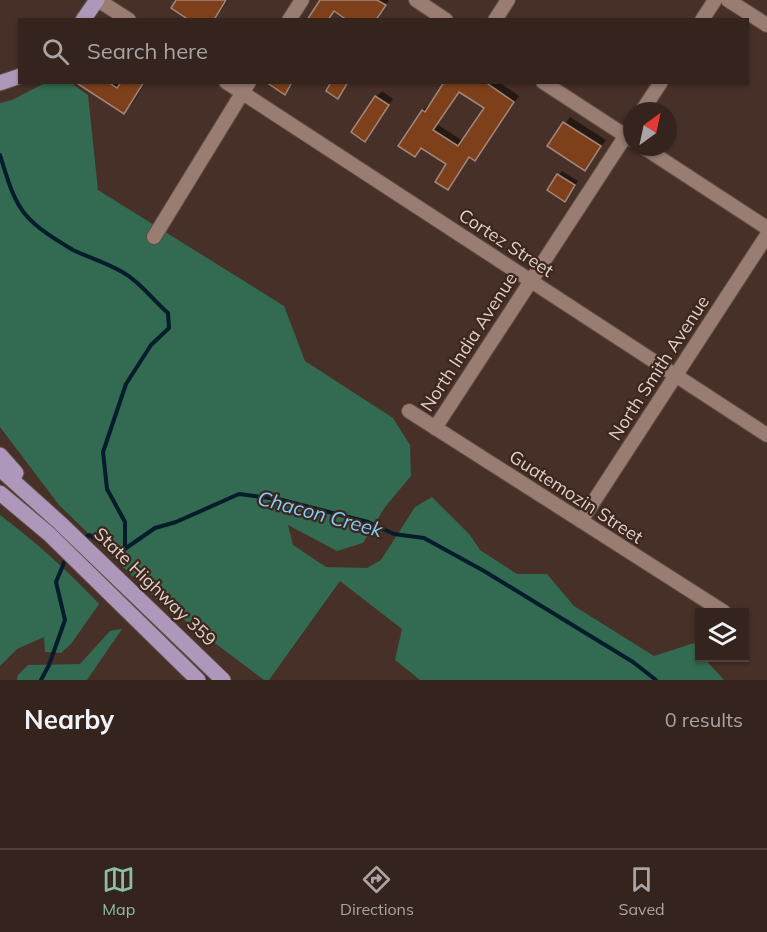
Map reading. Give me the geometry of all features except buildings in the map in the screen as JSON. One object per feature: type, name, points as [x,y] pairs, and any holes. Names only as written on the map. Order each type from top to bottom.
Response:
[{"type":"main road","points":[[84,18],[98,0]]},
{"type":"main road","points":[[0,83],[18,77]]},
{"type":"main road","points":[[0,454],[60,523]]},
{"type":"main road","points":[[0,469],[60,523]]},
{"type":"main road","points":[[0,484],[20,501],[49,534]]},
{"type":"main road","points":[[0,493],[49,534]]},
{"type":"main road","points":[[0,503],[49,534]]},
{"type":"main road","name":"State Highway 359","points":[[60,523],[223,680]]},
{"type":"main road","name":"State Highway 359","points":[[49,534],[198,680]]},
{"type":"street","points":[[98,0],[126,18]]},
{"type":"street","points":[[290,18],[302,0]]},
{"type":"street","points":[[416,0],[443,18]]},
{"type":"street","points":[[496,18],[508,0]]},
{"type":"street","points":[[703,18],[715,0]]},
{"type":"street","points":[[728,0],[767,25]]},
{"type":"street","points":[[546,84],[623,130]]},
{"type":"street","points":[[648,102],[660,84]]},
{"type":"street","points":[[154,237],[246,88]]},
{"type":"street","name":"Cortez Street","points":[[246,88],[531,281],[767,435]]},
{"type":"street","name":"North India Avenue","points":[[435,428],[623,144]]},
{"type":"street","points":[[657,156],[767,228]]},
{"type":"street","name":"North Smith Avenue","points":[[581,521],[767,235]]},
{"type":"street","name":"Guatemozin Street","points":[[409,411],[718,608]]},
{"type":"green space","points":[[43,84],[72,84],[88,95],[98,190],[284,306],[305,361],[393,418],[410,445],[411,476],[385,507],[363,543],[337,551],[288,525],[293,545],[326,567],[367,568],[381,560],[415,507],[432,497],[470,535],[480,550],[517,574],[547,574],[574,606],[654,656],[694,643],[695,662],[708,662],[724,680],[420,680],[395,660],[402,629],[340,581],[269,680],[264,680],[155,598],[59,505],[0,427],[0,103],[12,100]]},
{"type":"green space","points":[[0,515],[51,557],[99,604],[71,644],[61,653],[45,652],[44,637],[17,649],[0,666]]},
{"type":"green space","points":[[122,629],[87,680],[17,680],[18,675],[28,665],[80,664],[110,631]]},
{"type":"waterway","points":[[0,155],[20,208],[35,224],[73,250],[112,266],[130,277],[168,313],[169,328],[151,345],[126,384],[103,452],[107,489],[125,522],[125,548]]},
{"type":"waterway","name":"Chacon Creek","points":[[83,539],[89,535],[119,553],[155,528],[176,522],[239,494],[278,499],[368,522],[394,534],[424,538],[484,571],[633,662],[656,680]]},
{"type":"waterway","name":"Chacon Creek","points":[[41,680],[49,665],[65,620],[56,582],[66,558]]}]
